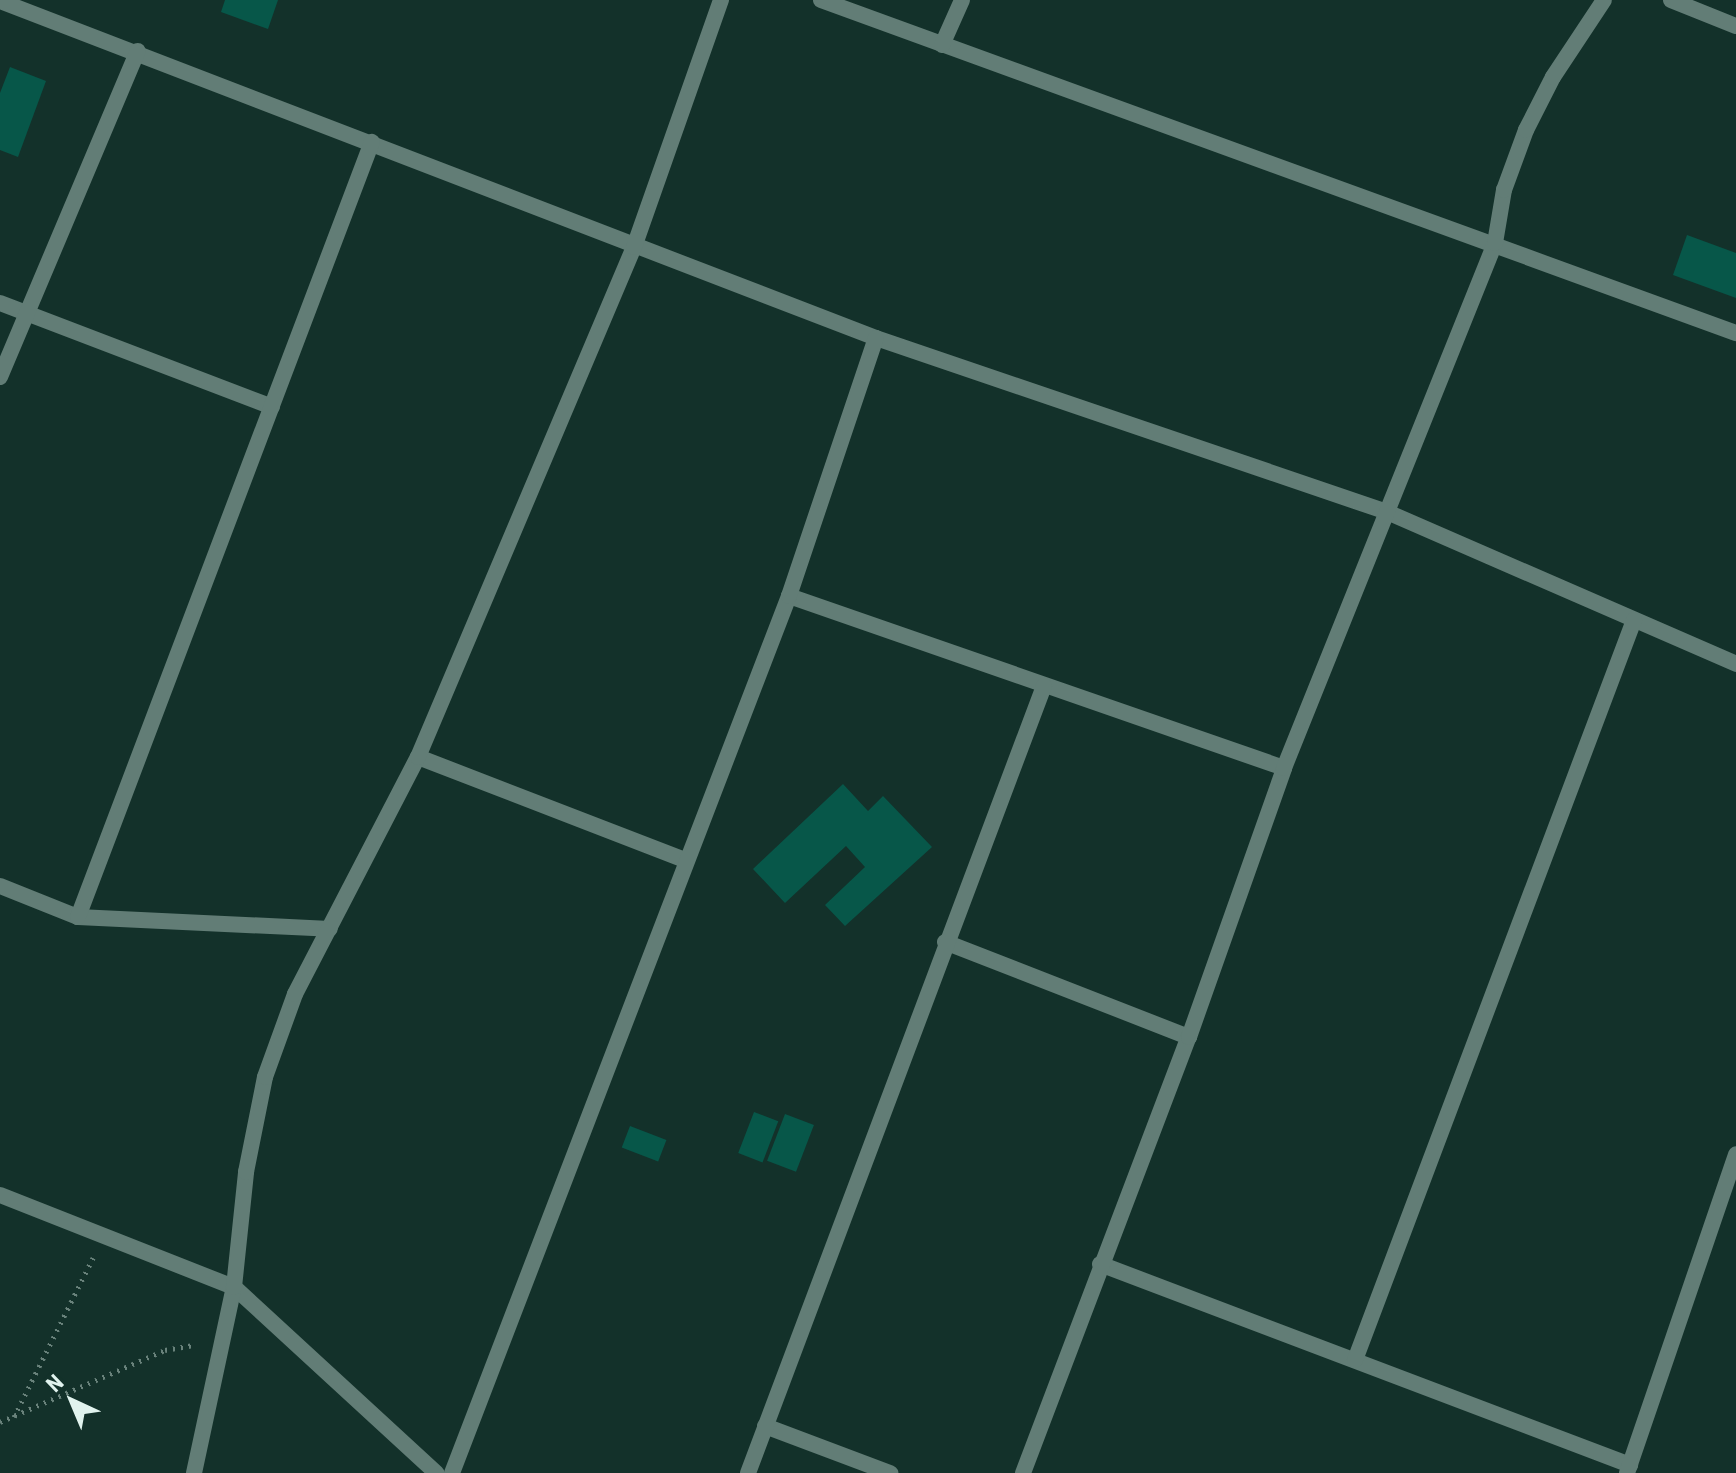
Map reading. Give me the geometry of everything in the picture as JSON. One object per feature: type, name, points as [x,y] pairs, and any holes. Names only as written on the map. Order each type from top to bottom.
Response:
[{"type":"street","points":[[194,1473],[234,1287],[246,1172],[265,1077],[295,994],[418,757],[634,247],[721,0]]},
{"type":"street","points":[[821,0],[1736,333]]},
{"type":"street","points":[[942,45],[962,0]]},
{"type":"street","points":[[1023,1473],[1100,1264],[1189,1037],[1284,768],[1495,243],[1504,190],[1526,130],[1553,77],[1604,0]]},
{"type":"street","points":[[1671,0],[1736,26]]},
{"type":"street","points":[[0,1],[138,51],[634,247],[876,338],[1387,512],[1736,664]]},
{"type":"street","points":[[0,377],[138,51]]},
{"type":"street","points":[[78,917],[372,142]]},
{"type":"street","points":[[0,303],[272,407]]},
{"type":"street","points":[[452,1473],[789,596],[876,338]]},
{"type":"street","points":[[789,596],[1284,768]]},
{"type":"street","points":[[1355,1360],[1634,620]]},
{"type":"street","points":[[748,1473],[945,942],[1044,686]]},
{"type":"street","points":[[418,757],[685,860]]},
{"type":"street","points":[[0,886],[78,917],[330,929]]},
{"type":"street","points":[[945,942],[1189,1037]]},
{"type":"street","points":[[1100,1264],[1355,1360],[1629,1469],[1730,1190],[1736,1154]]},
{"type":"street","points":[[0,1195],[234,1287],[436,1473]]},
{"type":"street","points":[[765,1426],[890,1473]]},
{"type":"path","points":[[14,1417],[104,1235]]},
{"type":"path","points":[[0,1422],[165,1350],[194,1345]]},
{"type":"building","points":[[225,0],[278,0],[268,29],[221,12]]},
{"type":"building","points":[[10,67],[46,81],[18,157],[0,150],[0,93]]},
{"type":"building","points":[[1687,235],[1736,253],[1736,298],[1673,275]]},
{"type":"building","points":[[843,784],[868,811],[883,796],[932,847],[845,926],[825,905],[865,867],[846,846],[785,903],[753,869]]},
{"type":"building","points":[[754,1112],[778,1121],[763,1162],[738,1153]]},
{"type":"building","points":[[785,1114],[814,1125],[796,1172],[767,1161]]},
{"type":"building","points":[[630,1126],[666,1140],[658,1161],[622,1147]]}]
